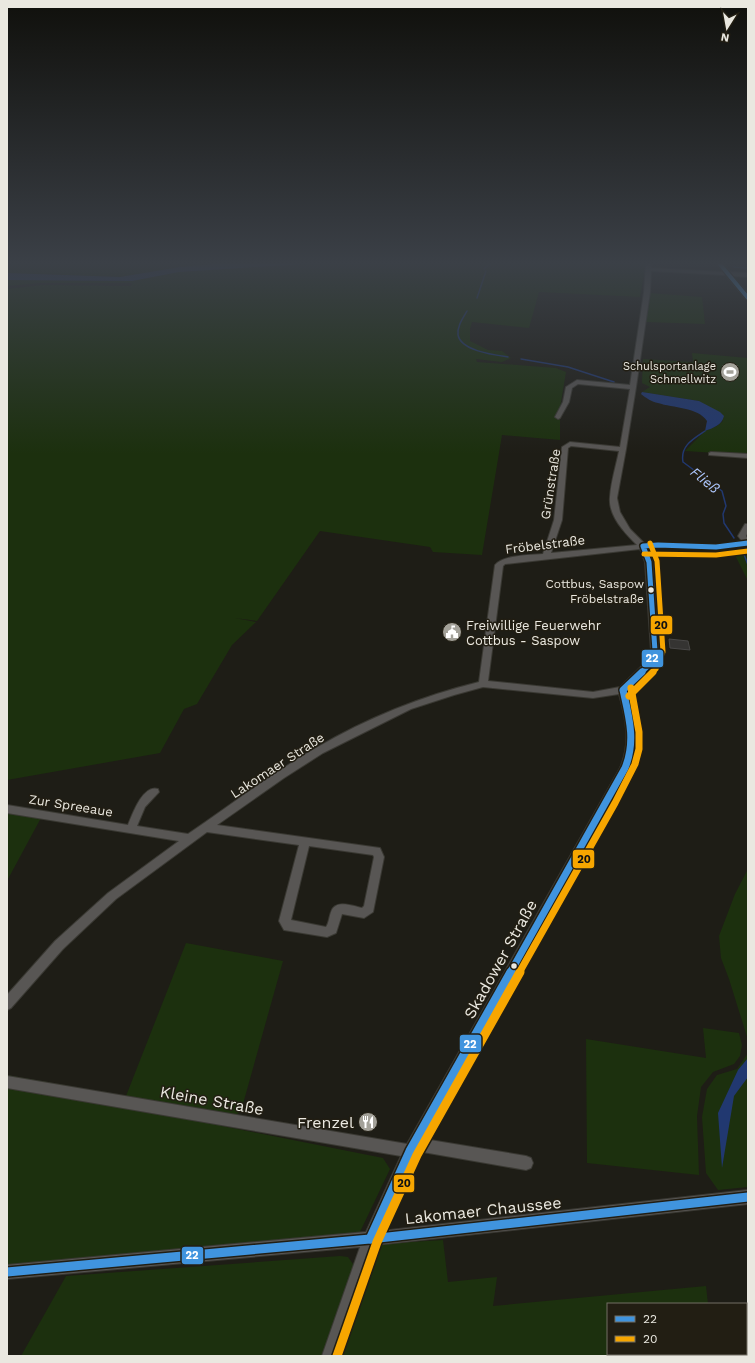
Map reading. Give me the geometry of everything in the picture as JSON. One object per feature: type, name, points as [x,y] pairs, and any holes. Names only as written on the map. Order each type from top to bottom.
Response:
[{"type":"street","points":[[623,690],[650,664],[655,651],[649,562],[643,546],[627,530],[616,512],[614,504],[614,492],[623,449],[641,327]]},
{"type":"street","points":[[558,417],[566,402],[568,387],[577,382],[633,387]]},
{"type":"street","name":"Grünstraße","points":[[546,556],[558,520],[565,447],[570,444],[623,449]]},
{"type":"street","points":[[711,454],[748,456]]},
{"type":"street","points":[[747,543],[742,536],[748,526]]},
{"type":"street","name":"Fröbelstraße","points":[[483,684],[498,565],[502,562],[643,546],[658,545],[716,547],[747,543]]},
{"type":"street","name":"Lakomaer Straße","points":[[7,1004],[59,945],[112,896],[190,839],[320,750],[408,707],[452,692],[483,684],[593,695],[623,690]]},
{"type":"street","name":"Skadower Straße","points":[[329,1356],[370,1239],[412,1147],[608,799],[629,758],[631,746],[630,720],[623,690]]},
{"type":"street","points":[[130,829],[141,805],[154,792]]},
{"type":"street","name":"Zur Spreeaue","points":[[7,809],[190,839]]},
{"type":"street","points":[[206,828],[376,851],[379,857],[369,909],[364,913],[340,909],[336,912],[332,929],[327,932],[288,926],[285,921],[305,842]]},
{"type":"street","name":"Kleine Straße","points":[[7,1082],[412,1147],[526,1163]]},
{"type":"street","name":"Lakomaer Chaussee","points":[[7,1272],[370,1239],[748,1197]]},
{"type":"green space","points":[[7,327],[471,327],[470,341],[488,350],[502,351],[511,358],[502,362],[476,359],[477,362],[556,368],[566,372],[560,408],[560,440],[502,435],[482,555],[433,552],[430,547],[320,531],[257,621],[235,618],[256,622],[232,645],[197,704],[184,709],[160,753],[7,780]]},
{"type":"green space","points":[[692,353],[748,358],[748,455],[685,451],[705,431],[717,426],[723,421],[699,401],[642,392],[650,387],[642,383],[643,359],[693,362]]},
{"type":"green space","points":[[732,549],[748,551],[748,581]]},
{"type":"green space","points":[[7,811],[42,816],[8,879],[7,879]]},
{"type":"green space","points":[[748,869],[748,1040],[721,958],[719,936],[735,894]]},
{"type":"green space","points":[[186,943],[283,961],[241,1111],[222,1126],[383,1158],[390,1169],[359,1234],[7,1266],[7,1075],[126,1096]]},
{"type":"green space","points":[[703,1028],[739,1033],[742,1045],[740,1056],[734,1064],[713,1072],[701,1087],[697,1116],[699,1175],[587,1163],[586,1039],[706,1058]]},
{"type":"green space","points":[[748,1053],[748,1187],[718,1190],[706,1173],[702,1117],[707,1089],[717,1075],[737,1069]]},
{"type":"green space","points":[[443,1240],[448,1282],[497,1277],[493,1306],[706,1286],[708,1303],[607,1303],[607,1355],[715,1356],[21,1356],[66,1276],[340,1256],[348,1257],[353,1264],[353,1273],[367,1275],[378,1244]]},
{"type":"water","points":[[642,392],[699,401],[720,412],[724,416],[719,424],[705,431],[707,421],[703,416],[691,410],[654,402],[641,394]]},
{"type":"water","points":[[748,1058],[748,1077],[734,1096],[722,1168],[718,1113],[738,1070]]},
{"type":"building","name":"Freiwillige Feuerwehr Cottbus - Saspow","points":[[448,628],[458,629],[456,639],[446,638]]},
{"type":"building","points":[[669,639],[688,641],[690,650],[670,648]]},
{"type":"waterway","points":[[459,327],[458,335],[460,340],[465,345],[479,351],[508,357]]},
{"type":"waterway","points":[[521,359],[568,367],[614,382]]},
{"type":"waterway","name":"Fließ","points":[[705,431],[685,447],[683,452],[683,462],[722,491],[726,506],[723,514],[724,523],[734,538]]},
{"type":"waterway","name":"Fließ","points":[[742,549],[748,565]]},
{"type":"transit line","name":"20","points":[[629,696],[656,669],[663,652],[657,561],[650,543]]},
{"type":"transit line","name":"22","points":[[370,1239],[410,1151],[627,763],[632,740],[629,715],[623,690],[650,664],[655,651],[649,562],[643,546],[658,545],[716,547],[748,543]]},
{"type":"transit line","name":"20","points":[[644,554],[716,555],[748,551]]},
{"type":"transit line","name":"20","points":[[337,1356],[377,1242],[417,1155],[615,803],[632,770],[637,758],[640,741],[637,714],[631,688]]},
{"type":"transit line","name":"22","points":[[7,1272],[370,1239],[748,1197]]},
{"type":"place","name":"Schulsportanlage Schmellwitz","points":[[730,372]]},
{"type":"place","name":"Cottbus, Saspow Fröbelstraße","points":[[651,590]]},
{"type":"place","name":"Freiwillige Feuerwehr Cottbus - Saspow","points":[[452,632]]},
{"type":"place","name":"Frenzel","points":[[368,1122]]}]
